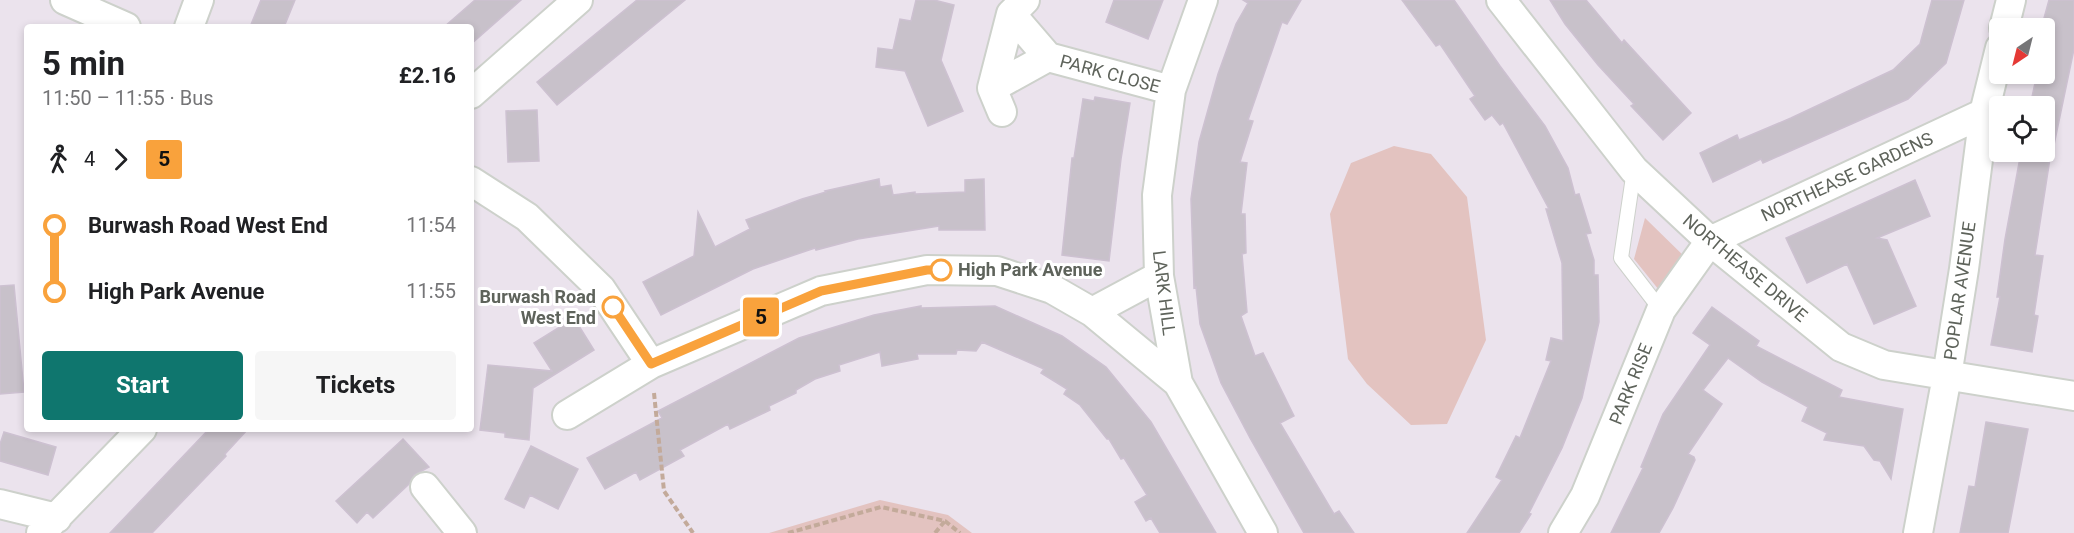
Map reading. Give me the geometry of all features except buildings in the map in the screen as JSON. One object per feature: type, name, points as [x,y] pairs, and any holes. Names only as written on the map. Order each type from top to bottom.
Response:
[{"type":"street","points":[[65,0],[119,24]]},
{"type":"street","points":[[190,24],[200,0]]},
{"type":"street","points":[[474,91],[578,0]]},
{"type":"street","name":"LARK HILL","points":[[1203,0],[1171,90],[1157,195],[1159,276],[1178,383],[1263,533]]},
{"type":"street","name":"NORTHEASE DRIVE","points":[[1501,0],[1634,170],[1710,242],[1841,347],[1884,365],[2074,396]]},
{"type":"street","points":[[2006,18],[2011,0]]},
{"type":"street","name":"PARK CLOSE","points":[[1018,7],[1048,57],[1171,90]]},
{"type":"street","name":"PARK CLOSE","points":[[1018,7],[997,100],[1048,57]]},
{"type":"street","name":"POPLAR AVENUE","points":[[1918,533],[1947,376],[1984,113],[1991,84]]},
{"type":"street","name":"NORTHEASE GARDENS","points":[[1710,242],[1984,113]]},
{"type":"street","points":[[474,183],[527,217],[601,289],[651,364]]},
{"type":"street","name":"PARK RISE","points":[[1563,533],[1585,496],[1661,310],[1710,242]]},
{"type":"street","points":[[567,415],[651,364],[821,291],[927,270],[997,271],[1052,289],[1092,312],[1178,383]]},
{"type":"street","points":[[1092,312],[1159,276]]},
{"type":"street","points":[[0,504],[49,526],[139,432]]},
{"type":"street","points":[[425,487],[462,533]]},
{"type":"lane","points":[[1634,170],[1621,258],[1661,310]]},
{"type":"path","points":[[651,364],[664,491],[693,533]]},
{"type":"path","points":[[788,533],[881,507],[945,521],[960,533]]},
{"type":"path","points":[[935,533],[945,521]]},
{"type":"shaded area","points":[[1394,146],[1431,154],[1467,197],[1486,340],[1447,424],[1411,425],[1367,384],[1348,359],[1330,214],[1351,163]]},
{"type":"shaded area","points":[[1645,218],[1689,261],[1663,295],[1634,259]]},
{"type":"shaded area","points":[[880,500],[948,515],[972,533],[769,533]]},
{"type":"bus line","name":"5","points":[[613,307],[651,364],[821,291],[927,270],[941,270]]},
{"type":"place","name":"High Park Avenue","points":[[941,270]]},
{"type":"place","name":"Burwash Road West End","points":[[613,307]]}]
